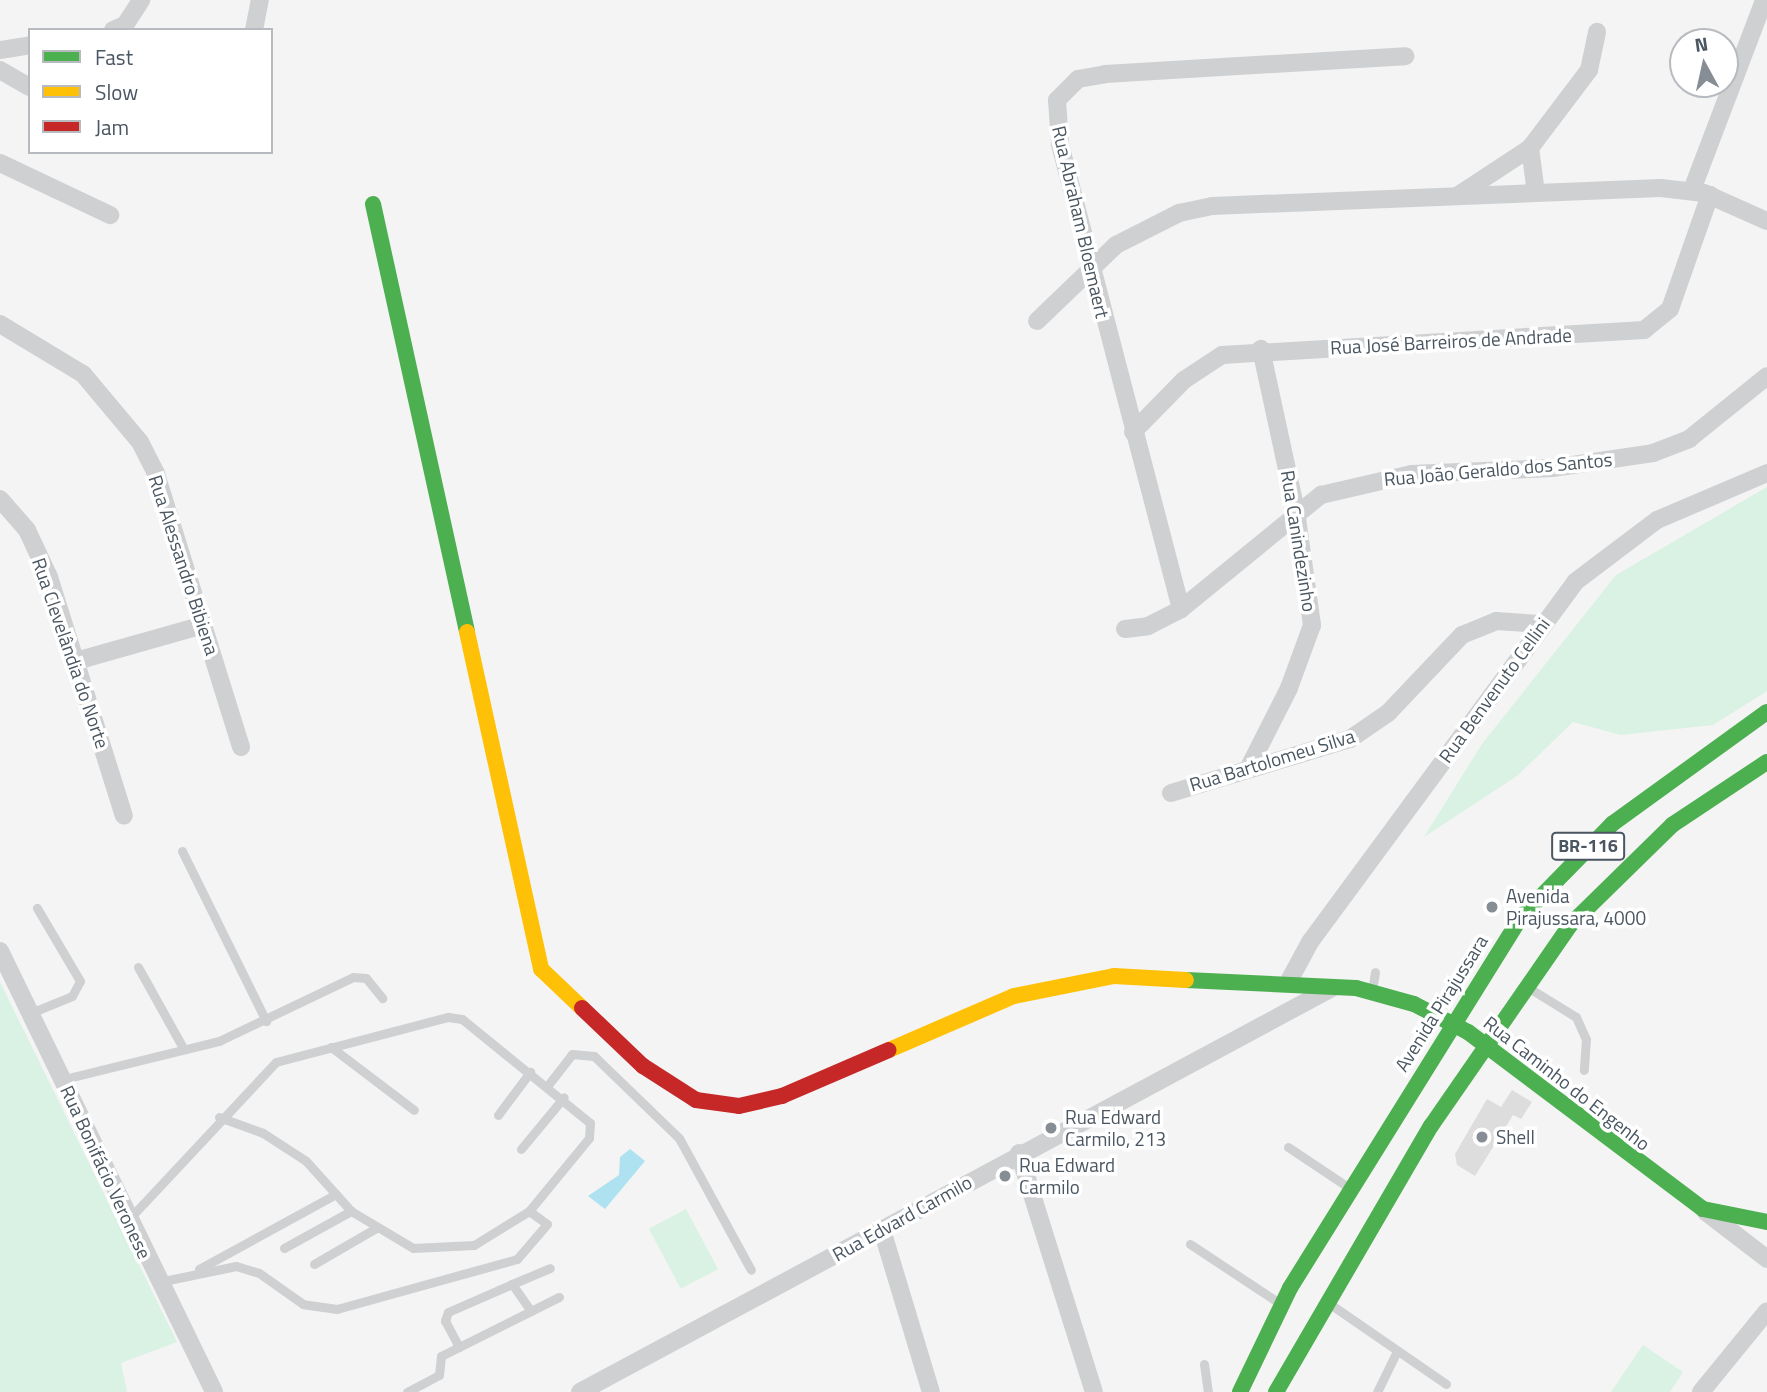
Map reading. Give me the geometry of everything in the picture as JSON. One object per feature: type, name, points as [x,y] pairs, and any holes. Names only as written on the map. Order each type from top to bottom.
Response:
[{"type":"street","points":[[118,28],[125,25],[141,0]]},
{"type":"street","points":[[254,28],[260,0]]},
{"type":"street","name":"Rua José Barreiros de Andrade","points":[[1133,432],[1204,363],[1261,349],[1644,330],[1670,309],[1701,193],[1764,0]]},
{"type":"street","points":[[1456,197],[1531,148],[1589,70],[1597,32]]},
{"type":"street","points":[[0,50],[28,45]]},
{"type":"street","name":"Rua Abraham Bloemaert","points":[[1181,608],[1133,432],[1056,114],[1062,92],[1078,79],[1405,56]]},
{"type":"street","points":[[0,70],[28,86]]},
{"type":"street","points":[[1531,148],[1536,193]]},
{"type":"street","points":[[0,163],[110,215]]},
{"type":"street","points":[[1037,321],[1091,265],[1151,225],[1212,206],[1536,193],[1701,193],[1767,221]]},
{"type":"street","name":"Rua Caminho do Engenho","points":[[373,204],[541,969],[643,1066],[696,1100],[739,1106],[782,1096],[1014,996],[1114,976],[1289,981],[1335,986],[1372,992],[1452,1023],[1486,1045],[1703,1209],[1767,1222]]},
{"type":"street","name":"Rua Alessandro Bibiena","points":[[0,324],[83,374],[139,442],[156,474],[241,747]]},
{"type":"street","name":"Rua Canindezinho","points":[[1250,765],[1289,688],[1312,625],[1296,511],[1261,349]]},
{"type":"street","name":"Rua João Geraldo dos Santos","points":[[1125,629],[1148,626],[1181,608],[1296,511],[1321,495],[1374,480],[1552,468],[1653,453],[1689,439],[1767,376]]},
{"type":"street","name":"Rua Benvenuto Cellini","points":[[1289,981],[1310,942],[1540,624],[1575,582],[1657,520],[1767,473]]},
{"type":"street","name":"Rua Clevelândia do Norte","points":[[0,499],[27,530],[76,661],[124,816]]},
{"type":"street","name":"Rua Bartolomeu Silva","points":[[1171,793],[1250,765],[1350,739],[1374,726],[1442,651],[1483,624],[1540,624]]},
{"type":"street","points":[[76,661],[204,625]]},
{"type":"street","name":"Avenida Pirajussara","points":[[1241,1392],[1290,1288],[1452,1023],[1522,916],[1561,870],[1654,789],[1767,712]]},
{"type":"street","name":"BR-116","points":[[1317,1294],[1525,985],[1632,859],[1712,792],[1767,762]]},
{"type":"street","name":"Rua Bonifácio Veronese","points":[[0,951],[33,1012],[128,1221],[214,1392]]},
{"type":"street","name":"Rua Edvard Carmilo","points":[[580,1392],[882,1230],[1019,1153],[1335,986]]},
{"type":"street","points":[[1019,1153],[1094,1392]]},
{"type":"street","points":[[1703,1209],[1767,1259]]},
{"type":"street","points":[[882,1230],[931,1392]]},
{"type":"street","points":[[1279,1386],[1317,1294],[1290,1288]]},
{"type":"street","points":[[1701,1392],[1767,1311]]},
{"type":"lane","points":[[181,852],[266,1021]]},
{"type":"lane","points":[[33,1012],[72,996],[80,981],[37,908]]},
{"type":"lane","points":[[138,967],[183,1048]]},
{"type":"lane","points":[[1372,992],[1375,972]]},
{"type":"lane","points":[[64,1079],[183,1048],[266,1021],[356,976],[382,998]]},
{"type":"lane","points":[[1525,985],[1576,1017],[1586,1039],[1584,1070]]},
{"type":"lane","points":[[128,1221],[219,1117],[276,1062],[458,1017],[587,1116],[589,1138],[529,1211],[490,1239],[451,1250],[413,1248],[351,1211],[306,1161],[263,1133],[219,1117]]},
{"type":"lane","points":[[331,1047],[415,1110]]},
{"type":"lane","points":[[548,1085],[572,1054],[594,1056],[679,1138],[751,1270]]},
{"type":"lane","points":[[498,1115],[530,1072]]},
{"type":"lane","points":[[521,1149],[564,1097]]},
{"type":"lane","points":[[1288,1147],[1351,1189]]},
{"type":"lane","points":[[192,1273],[336,1194]]},
{"type":"lane","points":[[284,1248],[351,1211]]},
{"type":"lane","points":[[158,1283],[192,1273],[248,1268],[303,1304],[337,1309],[517,1259],[547,1224],[529,1211]]},
{"type":"lane","points":[[314,1264],[376,1228]]},
{"type":"lane","points":[[1190,1244],[1281,1304]]},
{"type":"lane","points":[[459,1347],[446,1313],[550,1268]]},
{"type":"lane","points":[[512,1284],[530,1311]]},
{"type":"lane","points":[[1317,1294],[1396,1353],[1446,1384]]},
{"type":"lane","points":[[407,1392],[438,1376],[440,1358],[559,1297]]},
{"type":"lane","points":[[1377,1392],[1396,1353]]},
{"type":"lane","points":[[1204,1364],[1208,1392]]},
{"type":"green space","points":[[1767,487],[1767,691],[1713,725],[1621,735],[1573,722],[1517,776],[1424,837],[1482,744],[1616,575]]},
{"type":"green space","points":[[0,982],[177,1342],[121,1363],[127,1392],[0,1392]]},
{"type":"green space","points":[[686,1209],[718,1269],[681,1289],[649,1229]]},
{"type":"green space","points":[[1643,1345],[1683,1372],[1670,1392],[1611,1392]]},
{"type":"water","points":[[630,1149],[645,1161],[605,1209],[588,1196],[619,1175],[620,1157]]},
{"type":"building","name":"Shell","points":[[1512,1090],[1532,1102],[1521,1119],[1513,1115],[1475,1176],[1457,1165],[1455,1154],[1487,1099],[1501,1107]]},
{"type":"traffic: fast","points":[[373,204],[467,632]]},
{"type":"traffic: fast","points":[[1240,1392],[1290,1288],[1522,916],[1612,824],[1767,712]]},
{"type":"traffic: fast","points":[[1276,1392],[1431,1126],[1570,925],[1672,825],[1767,762]]},
{"type":"traffic: fast","points":[[1186,980],[1356,988],[1414,1004],[1468,1032],[1703,1209],[1767,1222]]},
{"type":"traffic: slow","points":[[467,632],[541,969],[582,1008]]},
{"type":"traffic: slow","points":[[889,1050],[1014,996],[1114,976],[1186,980]]},
{"type":"traffic: jam","points":[[582,1008],[643,1066],[696,1100],[739,1106],[782,1096],[889,1050]]},
{"type":"place","name":"Avenida Pirajussara, 4000","points":[[1492,907]]},
{"type":"place","name":"Rua Edward Carmilo, 213","points":[[1051,1128]]},
{"type":"place","name":"Shell","points":[[1482,1137]]},
{"type":"place","name":"Rua Edward Carmilo","points":[[1005,1176]]}]
